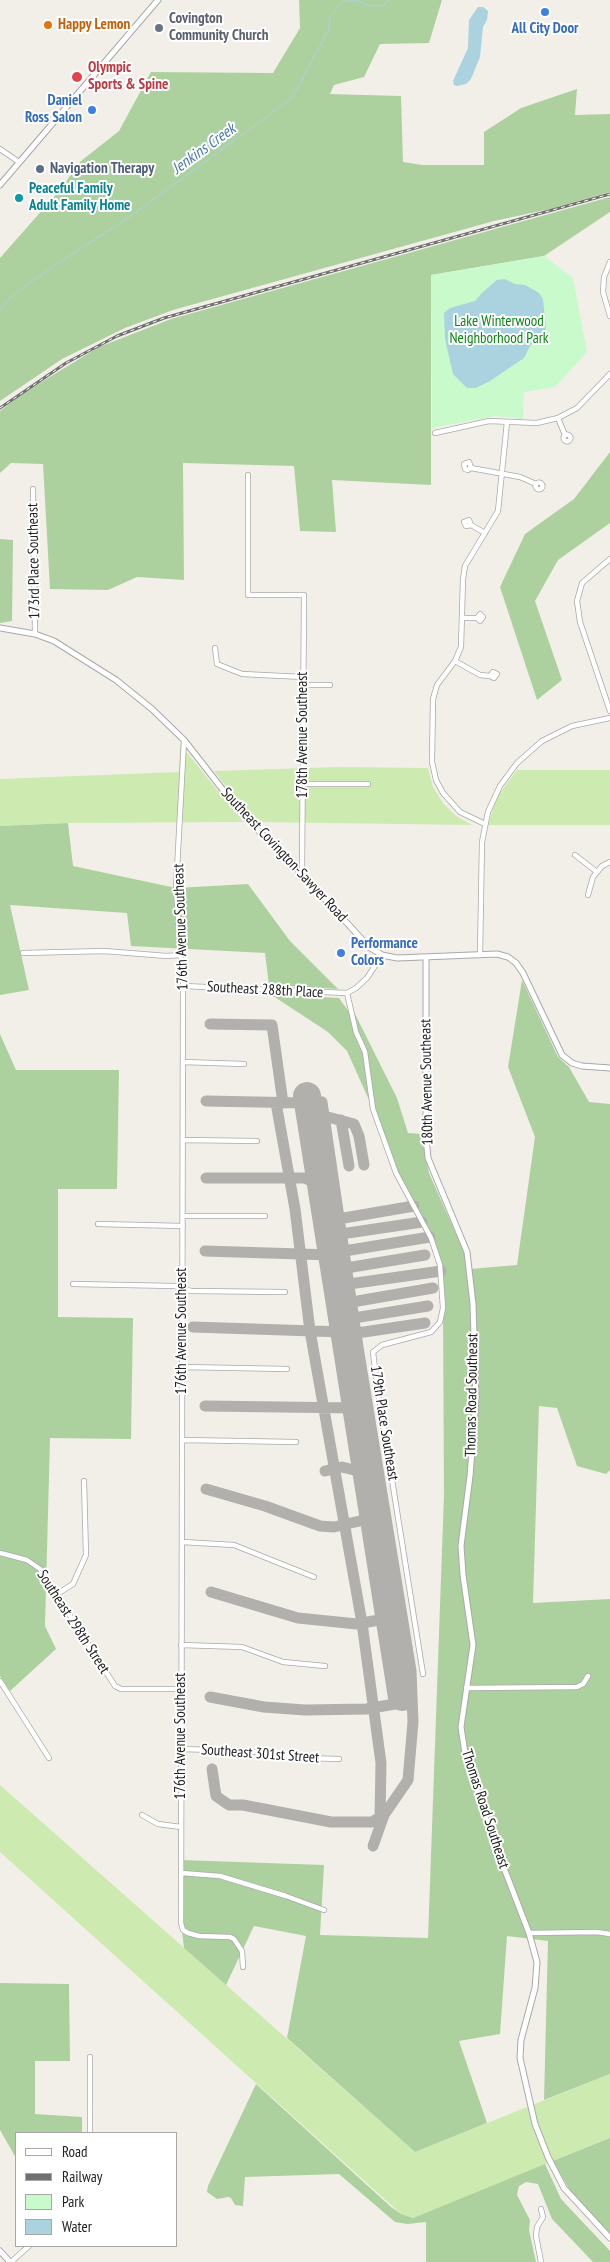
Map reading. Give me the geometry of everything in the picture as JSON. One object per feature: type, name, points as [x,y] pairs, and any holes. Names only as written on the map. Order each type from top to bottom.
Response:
[{"type":"street","points":[[0,185],[158,0]]},
{"type":"street","points":[[0,149],[19,162]]},
{"type":"street","points":[[610,262],[604,277],[603,292],[610,316]]},
{"type":"street","points":[[435,433],[489,421],[537,423],[558,418],[577,408],[610,374]]},
{"type":"street","points":[[558,418],[565,435]]},
{"type":"street","points":[[484,824],[460,812],[443,793],[433,771],[434,692],[439,681],[455,661],[461,647],[464,572],[468,560],[498,511],[507,422]]},
{"type":"street","points":[[471,468],[528,479],[536,484]]},
{"type":"street","name":"178th Avenue Southeast","points":[[248,475],[248,595],[304,595],[302,874]]},
{"type":"street","name":"173rd Place Southeast","points":[[33,489],[35,634]]},
{"type":"street","points":[[471,525],[485,533]]},
{"type":"street","points":[[610,559],[582,584],[577,595],[577,611],[610,711]]},
{"type":"street","points":[[462,618],[477,618]]},
{"type":"street","name":"Southeast Covington-Sawyer Road","points":[[0,628],[35,634],[70,650],[116,680],[152,709],[184,740],[241,813],[302,874],[369,947],[382,955]]},
{"type":"street","points":[[215,648],[217,664],[242,674],[304,677]]},
{"type":"street","points":[[455,661],[475,673],[490,676]]},
{"type":"street","points":[[304,685],[330,685]]},
{"type":"street","points":[[480,955],[480,860],[484,824],[494,798],[507,775],[528,751],[557,732],[572,726],[610,718]]},
{"type":"street","name":"176th Avenue Southeast","points":[[184,740],[176,888],[184,986],[181,1923],[183,1930],[199,1936],[230,1936],[242,1951],[243,1967]]},
{"type":"street","points":[[303,784],[368,784]]},
{"type":"street","points":[[575,855],[597,872]]},
{"type":"street","points":[[588,895],[590,883],[597,872],[610,862]]},
{"type":"street","points":[[23,953],[94,951],[167,956],[180,955]]},
{"type":"street","points":[[347,993],[367,978],[382,955],[397,958],[426,958],[504,955],[516,963],[523,973],[559,1049],[568,1061],[582,1066],[610,1068]]},
{"type":"street","name":"180th Avenue Southeast","points":[[426,958],[426,1137],[428,1158],[468,1259]]},
{"type":"street","name":"Southeast 288th Place","points":[[184,986],[347,993]]},
{"type":"street","name":"179th Place Southeast","points":[[347,993],[356,1032],[365,1052],[373,1108],[396,1172],[431,1238],[440,1265],[443,1308],[440,1322],[431,1332],[382,1344],[374,1352],[377,1386],[423,1674]]},
{"type":"street","points":[[183,1062],[244,1064]]},
{"type":"street","points":[[183,1140],[257,1141]]},
{"type":"street","points":[[183,1216],[265,1216]]},
{"type":"street","points":[[98,1224],[183,1226]]},
{"type":"street","name":"Thomas Road Southeast","points":[[468,1259],[473,1304],[476,1399],[470,1476],[461,1546],[463,1575],[473,1645],[461,1727],[465,1753],[492,1837],[529,1933],[537,1962],[535,1988],[521,2040],[520,2058],[535,2124],[551,2164],[564,2188],[610,2238]]},
{"type":"street","points":[[74,1284],[175,1286],[191,1290],[285,1292]]},
{"type":"street","points":[[182,1368],[287,1369]]},
{"type":"street","points":[[182,1440],[296,1442]]},
{"type":"street","points":[[57,1594],[73,1584],[86,1555],[84,1481]]},
{"type":"street","points":[[182,1542],[234,1545],[314,1577]]},
{"type":"street","name":"Southeast 298th Street","points":[[0,1553],[27,1560],[40,1570],[115,1686],[120,1689],[181,1689]]},
{"type":"street","points":[[181,1645],[242,1647],[283,1662],[325,1666]]},
{"type":"street","points":[[466,1688],[577,1687],[583,1684],[588,1676]]},
{"type":"street","points":[[0,1681],[49,1758]]},
{"type":"street","name":"Southeast 301st Street","points":[[181,1749],[246,1751],[305,1758],[339,1759]]},
{"type":"street","points":[[142,1815],[158,1824],[181,1827]]},
{"type":"street","points":[[181,1873],[220,1876],[324,1910]]},
{"type":"street","points":[[529,1933],[597,1932],[610,1934]]},
{"type":"street","points":[[90,2057],[90,2132]]},
{"type":"street","points":[[541,2209],[543,2217],[537,2227],[536,2236],[542,2262]]},
{"type":"street","points":[[0,2251],[11,2262],[28,2247]]},
{"type":"green space","points":[[299,0],[442,0],[429,43],[380,44],[364,77],[334,85],[330,94],[401,96],[403,162],[422,165],[484,165],[484,132],[521,108],[577,89],[575,115],[610,114],[610,192],[550,209],[494,221],[173,310],[125,328],[62,359],[0,401],[0,258],[59,191],[81,161],[119,131],[151,72],[273,73],[300,28]]},
{"type":"green space","points":[[610,197],[610,212],[544,256],[431,275],[431,485],[332,480],[336,532],[300,531],[294,466],[183,463],[184,580],[137,577],[108,590],[50,589],[43,464],[11,463],[0,473],[0,411],[25,392],[99,347],[171,319]]},
{"type":"green space","name":"Lake Winterwood Neighborhood Park","points":[[544,256],[573,278],[587,352],[555,387],[524,392],[523,419],[496,416],[432,428],[431,275]]},
{"type":"green space","points":[[610,452],[610,523],[558,560],[535,601],[562,680],[537,700],[500,587],[525,534],[574,499]]},
{"type":"green space","points":[[0,539],[13,540],[12,621],[0,623]]},
{"type":"green space","points":[[180,744],[243,822],[68,823],[0,826],[0,779],[179,772]]},
{"type":"green space","points":[[338,767],[428,768],[433,787],[443,803],[456,816],[472,825],[254,822],[214,771]]},
{"type":"green space","points":[[517,770],[610,770],[610,825],[488,825],[497,797]]},
{"type":"green space","points":[[68,823],[73,866],[176,888],[248,884],[290,941],[338,989],[269,985],[265,953],[131,946],[127,913],[10,905],[29,990],[0,995],[0,826]]},
{"type":"green space","points":[[522,980],[558,1057],[569,1067],[589,1102],[610,1104],[610,1470],[606,1474],[577,1466],[557,1408],[539,1406],[533,1603],[610,1599],[610,2074],[544,2100],[548,1941],[507,1936],[500,2034],[459,2041],[487,2123],[415,2152],[287,2038],[306,1936],[254,1926],[226,1985],[184,1948],[181,1923],[181,1860],[324,1865],[320,1935],[428,1938],[444,1495],[443,1308],[440,1265],[430,1237],[396,1173],[373,1109],[347,1051],[328,1032],[270,994],[339,998],[349,1012],[354,1012],[397,1098],[408,1133],[423,1134],[429,1173],[470,1269],[517,1265],[535,1137],[508,1067]]},
{"type":"green space","points":[[0,1034],[16,1070],[119,1070],[117,1189],[58,1189],[58,1317],[133,1318],[131,1439],[50,1438],[45,1626],[56,1649],[10,1691],[0,1676]]},
{"type":"green space","points":[[0,1785],[415,2152],[610,2074],[610,2138],[413,2218],[401,2214],[0,1852]]},
{"type":"green space","points":[[0,1983],[69,1984],[70,2061],[35,2061],[35,2114],[82,2117],[82,2132],[15,2132],[15,2156],[0,2130]]},
{"type":"green space","points":[[256,2084],[391,2207],[401,2214],[413,2218],[545,2164],[561,2199],[610,2251],[610,2262],[593,2262],[552,2219],[538,2184],[526,2182],[519,2186],[517,2195],[530,2220],[529,2230],[536,2262],[426,2262],[426,2222],[407,2224],[395,2222],[339,2174],[245,2177],[243,2206],[235,2205],[231,2198],[228,2197],[217,2199],[207,2192],[208,2186]]},
{"type":"green space","points":[[610,2138],[610,2233],[572,2194],[553,2161]]},
{"type":"water","points":[[478,7],[483,7],[488,11],[487,20],[483,27],[480,57],[471,79],[466,84],[457,86],[454,85],[453,81],[468,48],[469,20]]},
{"type":"water","points":[[505,279],[515,284],[525,285],[539,293],[543,299],[546,329],[530,346],[524,358],[490,381],[476,388],[467,388],[453,374],[445,339],[444,313],[450,308],[475,301],[497,280]]},
{"type":"waterway","name":"Jenkins Creek","points":[[0,310],[13,295],[58,263],[128,218],[292,98],[328,31],[330,17],[342,2],[356,0],[370,6],[382,6],[389,0]]},
{"type":"taxiway","points":[[210,1024],[272,1025],[283,1103]]},
{"type":"taxiway","points":[[206,1101],[322,1102],[358,1347],[411,1671],[398,1673]]},
{"type":"taxiway","points":[[276,1103],[295,1209],[310,1331],[362,1623],[381,1763],[380,1818]]},
{"type":"taxiway","points":[[324,1116],[354,1124],[359,1136],[364,1165]]},
{"type":"taxiway","points":[[341,1120],[349,1166]]},
{"type":"taxiway","points":[[206,1178],[304,1178],[321,1184]]},
{"type":"taxiway","points":[[338,1219],[414,1206]]},
{"type":"taxiway","points":[[341,1234],[422,1222]]},
{"type":"taxiway","points":[[344,1251],[430,1237]]},
{"type":"taxiway","points":[[205,1251],[332,1255]]},
{"type":"taxiway","points":[[346,1268],[425,1255]]},
{"type":"taxiway","points":[[349,1284],[441,1271]]},
{"type":"taxiway","points":[[352,1302],[433,1288]]},
{"type":"taxiway","points":[[354,1318],[428,1306]]},
{"type":"taxiway","points":[[357,1333],[425,1323]]},
{"type":"taxiway","points":[[193,1327],[344,1332]]},
{"type":"taxiway","points":[[349,1367],[358,1347]]},
{"type":"taxiway","points":[[205,1406],[356,1408]]},
{"type":"taxiway","points":[[325,1471],[342,1467],[366,1473]]},
{"type":"taxiway","points":[[206,1489],[265,1506],[320,1526],[334,1527],[385,1515]]},
{"type":"taxiway","points":[[211,1592],[298,1618],[357,1624],[401,1616]]},
{"type":"taxiway","points":[[212,1769],[216,1796],[229,1805],[243,1805],[331,1822],[372,1822],[384,1815],[408,1780],[413,1722],[411,1671]]},
{"type":"taxiway","points":[[210,1697],[264,1707],[305,1710],[366,1709],[412,1701]]},
{"type":"taxiway","points":[[373,1846],[384,1815]]},
{"type":"runway","points":[[307,1096],[402,1697]]},
{"type":"railway","points":[[0,408],[66,363],[117,336],[164,318],[610,194]]},
{"type":"place","name":"All City Door","points":[[545,12]]},
{"type":"place","name":"Happy Lemon","points":[[48,25]]},
{"type":"place","name":"Covington Community Church","points":[[159,28]]},
{"type":"place","name":"Olympic Sports & Spine","points":[[77,77]]},
{"type":"place","name":"Daniel Ross Salon","points":[[92,110]]},
{"type":"place","name":"Navigation Therapy","points":[[40,169]]},
{"type":"place","name":"Peaceful Family Adult Family Home","points":[[19,198]]},
{"type":"place","name":"Performance Colors","points":[[341,953]]}]
